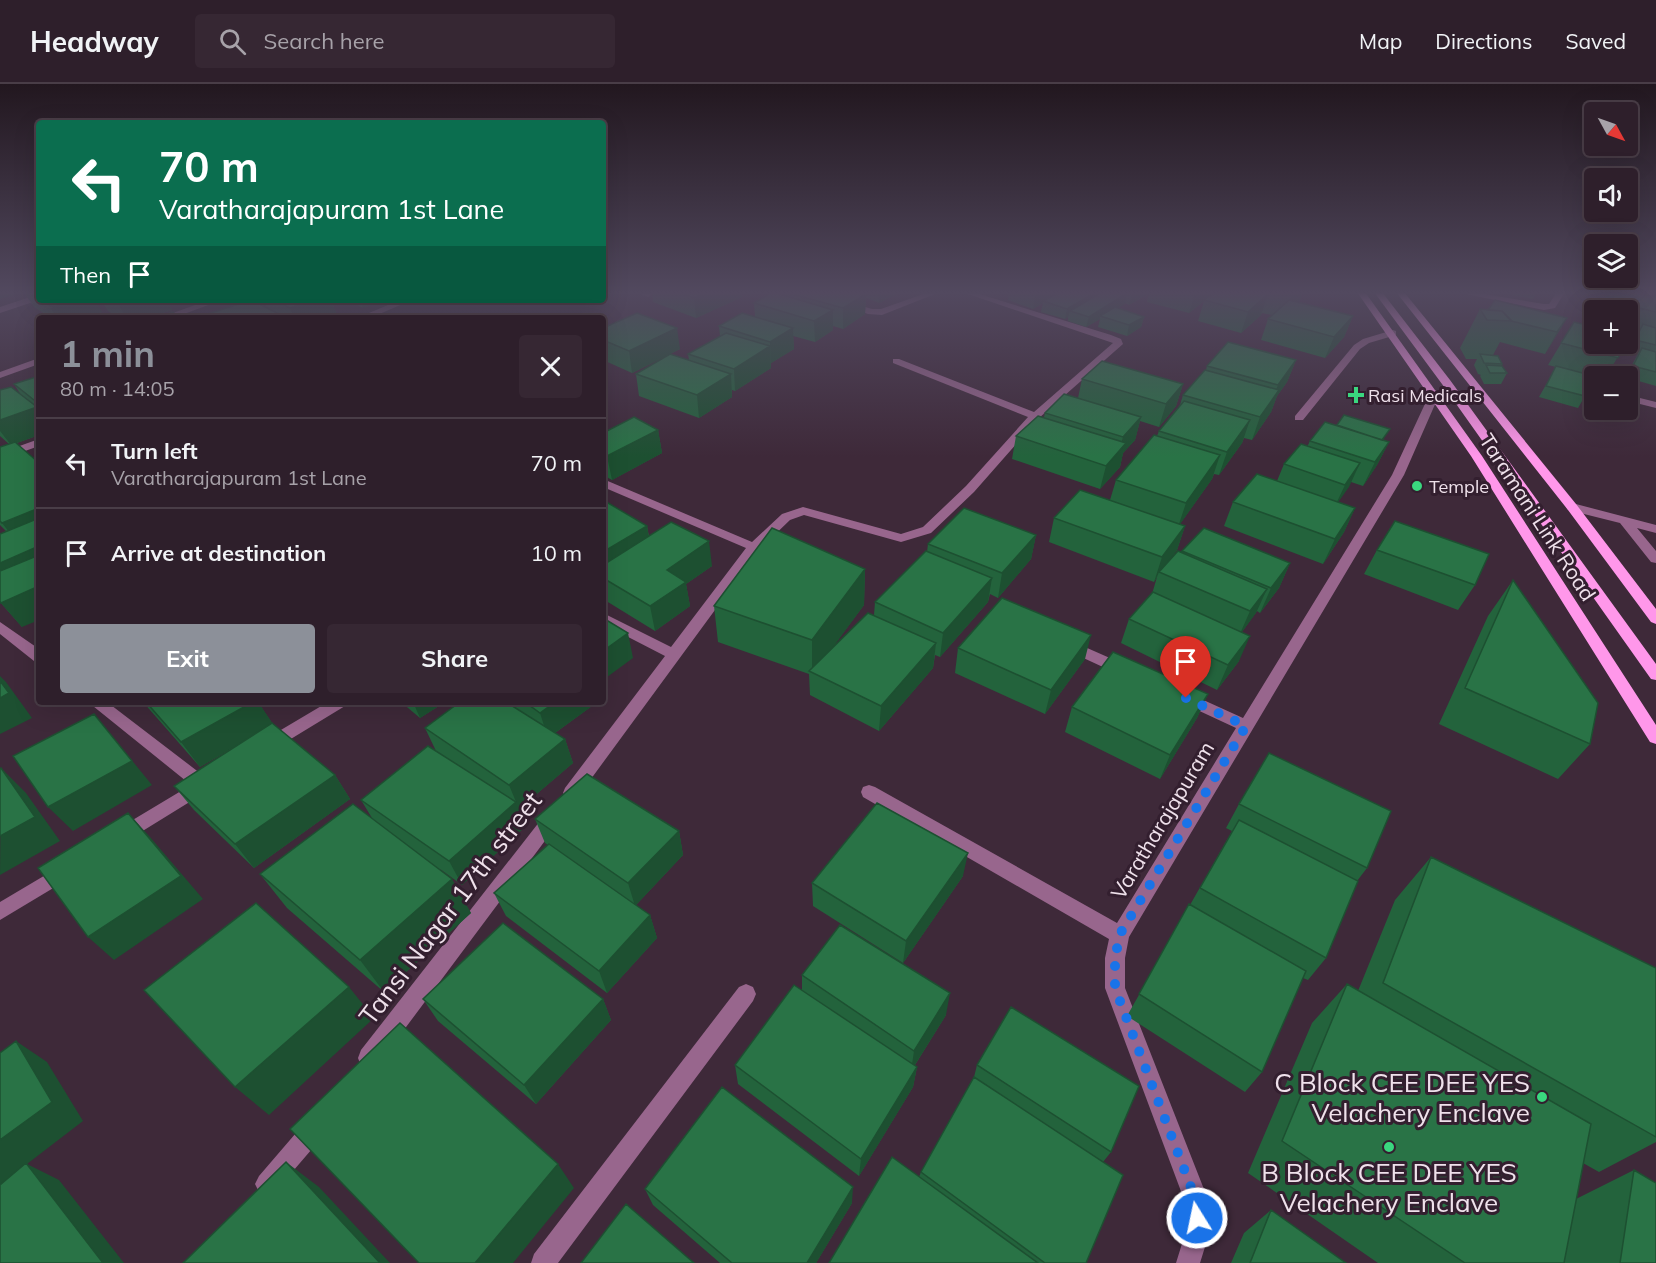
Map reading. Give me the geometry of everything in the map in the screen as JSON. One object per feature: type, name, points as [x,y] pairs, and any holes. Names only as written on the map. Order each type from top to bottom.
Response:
[{"type":"main road","name":"Taramani Link Road","points":[[1403,347],[1500,492],[1656,738]]},
{"type":"main road","points":[[1419,347],[1656,675]]},
{"type":"main road","name":"Taramani Link Road","points":[[1445,347],[1572,507],[1656,619]]},
{"type":"street","points":[[896,361],[1035,416],[1115,347]]},
{"type":"street","points":[[1299,418],[1357,347]]},
{"type":"street","points":[[0,375],[36,362]]},
{"type":"street","name":"Varatharajapuram","points":[[1188,1263],[1197,1234],[1197,1203],[1115,988],[1115,958],[1120,934],[1398,476],[1435,393]]},
{"type":"street","points":[[1638,400],[1656,405]]},
{"type":"street","name":"Tansi Nagar 17th street","points":[[360,1069],[754,547],[786,518],[803,511],[901,538],[927,530],[970,489],[1035,416]]},
{"type":"street","points":[[0,457],[36,443]]},
{"type":"street","points":[[606,484],[754,547]]},
{"type":"street","points":[[1572,507],[1656,529]]},
{"type":"street","points":[[1624,520],[1656,559]]},
{"type":"street","points":[[606,620],[674,655]]},
{"type":"street","points":[[0,627],[36,655]]},
{"type":"street","points":[[1057,640],[1141,678]]},
{"type":"street","points":[[1172,692],[1246,726]]},
{"type":"street","points":[[100,705],[203,785]]},
{"type":"street","points":[[252,755],[335,705]]},
{"type":"street","points":[[111,842],[222,773]]},
{"type":"street","points":[[869,792],[1120,934]]},
{"type":"street","points":[[0,912],[81,861]]},
{"type":"street","points":[[543,1263],[746,994]]},
{"type":"street","points":[[258,1194],[324,1116]]},
{"type":"building","points":[[620,347],[637,347],[629,351]]},
{"type":"building","points":[[701,347],[768,347],[734,369],[688,354]]},
{"type":"building","points":[[1224,347],[1247,347],[1296,360],[1278,385],[1207,366]]},
{"type":"building","points":[[1642,348],[1656,352],[1656,372],[1633,366]]},
{"type":"building","points":[[670,354],[731,374],[697,395],[636,374]]},
{"type":"building","points":[[1480,354],[1498,356],[1502,364],[1484,363]]},
{"type":"building","points":[[1603,354],[1620,354],[1618,358]]},
{"type":"building","points":[[1102,361],[1183,384],[1166,404],[1082,379]]},
{"type":"building","points":[[1486,365],[1502,366],[1507,373],[1490,373]]},
{"type":"building","points":[[1556,366],[1584,373],[1584,396],[1546,386]]},
{"type":"building","points":[[1205,370],[1279,390],[1260,417],[1183,395]]},
{"type":"building","points":[[36,377],[36,402],[14,384]]},
{"type":"building","points":[[11,387],[36,407],[0,420],[0,390]]},
{"type":"building","points":[[1064,394],[1141,417],[1123,437],[1045,413]]},
{"type":"building","points":[[1184,401],[1250,420],[1227,452],[1159,431]]},
{"type":"building","points":[[1344,415],[1390,429],[1382,440],[1337,425]]},
{"type":"building","points":[[1038,416],[1126,443],[1106,466],[1016,436]]},
{"type":"building","points":[[634,417],[658,430],[607,456],[606,431]]},
{"type":"building","points":[[1325,422],[1389,442],[1375,462],[1310,441]]},
{"type":"building","points":[[1154,435],[1220,455],[1186,503],[1116,480]]},
{"type":"building","points":[[15,442],[36,460],[36,509],[2,523],[0,521],[0,447]]},
{"type":"building","points":[[1301,444],[1360,463],[1345,485],[1284,464]]},
{"type":"building","points":[[1257,474],[1355,508],[1335,539],[1233,502]]},
{"type":"building","points":[[1080,490],[1185,526],[1162,557],[1054,518]]},
{"type":"building","points":[[606,502],[647,526],[606,550]]},
{"type":"building","points":[[964,508],[1036,535],[1002,573],[928,544]]},
{"type":"building","points":[[36,519],[36,547],[0,563],[0,534]]},
{"type":"building","points":[[1395,521],[1489,554],[1475,585],[1377,550]]},
{"type":"building","points":[[671,522],[709,541],[667,570],[686,582],[650,606],[606,580],[606,563]]},
{"type":"building","points":[[772,528],[865,569],[812,640],[714,606]]},
{"type":"building","points":[[1204,528],[1290,563],[1271,588],[1182,551]]},
{"type":"building","points":[[926,551],[992,578],[943,633],[875,602]]},
{"type":"building","points":[[1178,551],[1267,589],[1250,611],[1159,572]]},
{"type":"building","points":[[36,556],[36,587],[1,603],[0,571]]},
{"type":"building","points":[[1513,580],[1598,703],[1590,744],[1465,688]]},
{"type":"building","points":[[1153,592],[1250,636],[1228,665],[1129,619]]},
{"type":"building","points":[[1002,598],[1091,635],[1051,690],[958,648]]},
{"type":"building","points":[[868,613],[936,643],[881,706],[809,671]]},
{"type":"building","points":[[606,620],[628,633],[606,649]]},
{"type":"building","points":[[1113,652],[1208,694],[1170,755],[1072,707]]},
{"type":"building","points":[[0,681],[9,693],[0,698]]},
{"type":"building","points":[[149,705],[248,705],[181,742]]},
{"type":"building","points":[[456,705],[511,705],[565,739],[509,785],[425,728]]},
{"type":"building","points":[[529,705],[551,705],[540,713]]},
{"type":"building","points":[[94,714],[132,761],[48,807],[13,756]]},
{"type":"building","points":[[272,723],[335,775],[235,844],[174,786]]},
{"type":"building","points":[[428,746],[516,802],[449,861],[361,800]]},
{"type":"building","points":[[1269,753],[1391,811],[1367,868],[1239,804]]},
{"type":"building","points":[[0,769],[35,817],[0,836]]},
{"type":"building","points":[[587,774],[679,831],[628,883],[535,819]]},
{"type":"building","points":[[877,803],[968,853],[906,941],[812,883]]},
{"type":"building","points":[[353,804],[452,879],[360,960],[260,874]]},
{"type":"building","points":[[128,813],[181,876],[88,937],[38,868]]},
{"type":"building","points":[[1239,820],[1358,881],[1326,958],[1200,888]]},
{"type":"building","points":[[549,844],[650,915],[599,971],[494,893]]},
{"type":"building","points":[[1431,857],[1656,968],[1656,1137],[1383,983]]},
{"type":"building","points":[[256,903],[349,987],[235,1087],[144,990]]},
{"type":"building","points":[[1189,904],[1306,971],[1262,1072],[1139,994]]},
{"type":"building","points":[[503,923],[603,999],[524,1085],[423,999]]},
{"type":"building","points":[[840,925],[950,993],[914,1051],[802,975]]},
{"type":"building","points":[[1347,984],[1591,1124],[1564,1263],[1465,1263],[1282,1141]]},
{"type":"building","points":[[794,985],[917,1067],[861,1159],[735,1065]]},
{"type":"building","points":[[1011,1007],[1139,1086],[1111,1152],[977,1065]]},
{"type":"building","points":[[400,1023],[558,1164],[475,1263],[419,1263],[290,1129]]},
{"type":"building","points":[[16,1041],[52,1102],[0,1140],[0,1053]]},
{"type":"building","points":[[974,1077],[1123,1175],[1086,1263],[1045,1263],[921,1172]]},
{"type":"building","points":[[722,1087],[853,1187],[807,1263],[732,1263],[645,1189]]},
{"type":"building","points":[[892,1157],[1038,1263],[829,1263]]},
{"type":"building","points":[[286,1162],[380,1263],[183,1263]]},
{"type":"building","points":[[26,1163],[103,1263],[0,1263],[0,1185]]},
{"type":"building","points":[[1634,1170],[1656,1183],[1656,1263],[1620,1263]]},
{"type":"building","points":[[626,1204],[694,1263],[581,1263]]},
{"type":"building","points":[[1271,1210],[1346,1263],[1250,1263]]},
{"type":"place","name":"Rasi Medicals","points":[[1356,395]]},
{"type":"place","name":"Temple","points":[[1417,486]]},
{"type":"place","name":"C Block CEE DEE YES Velachery Enclave","points":[[1542,1097]]},
{"type":"place","name":"B Block CEE DEE YES Velachery Enclave","points":[[1389,1147]]},
{"type":"route","points":[[1186,698],[1246,726],[1120,934],[1115,958],[1115,988],[1197,1203],[1197,1218]]}]
